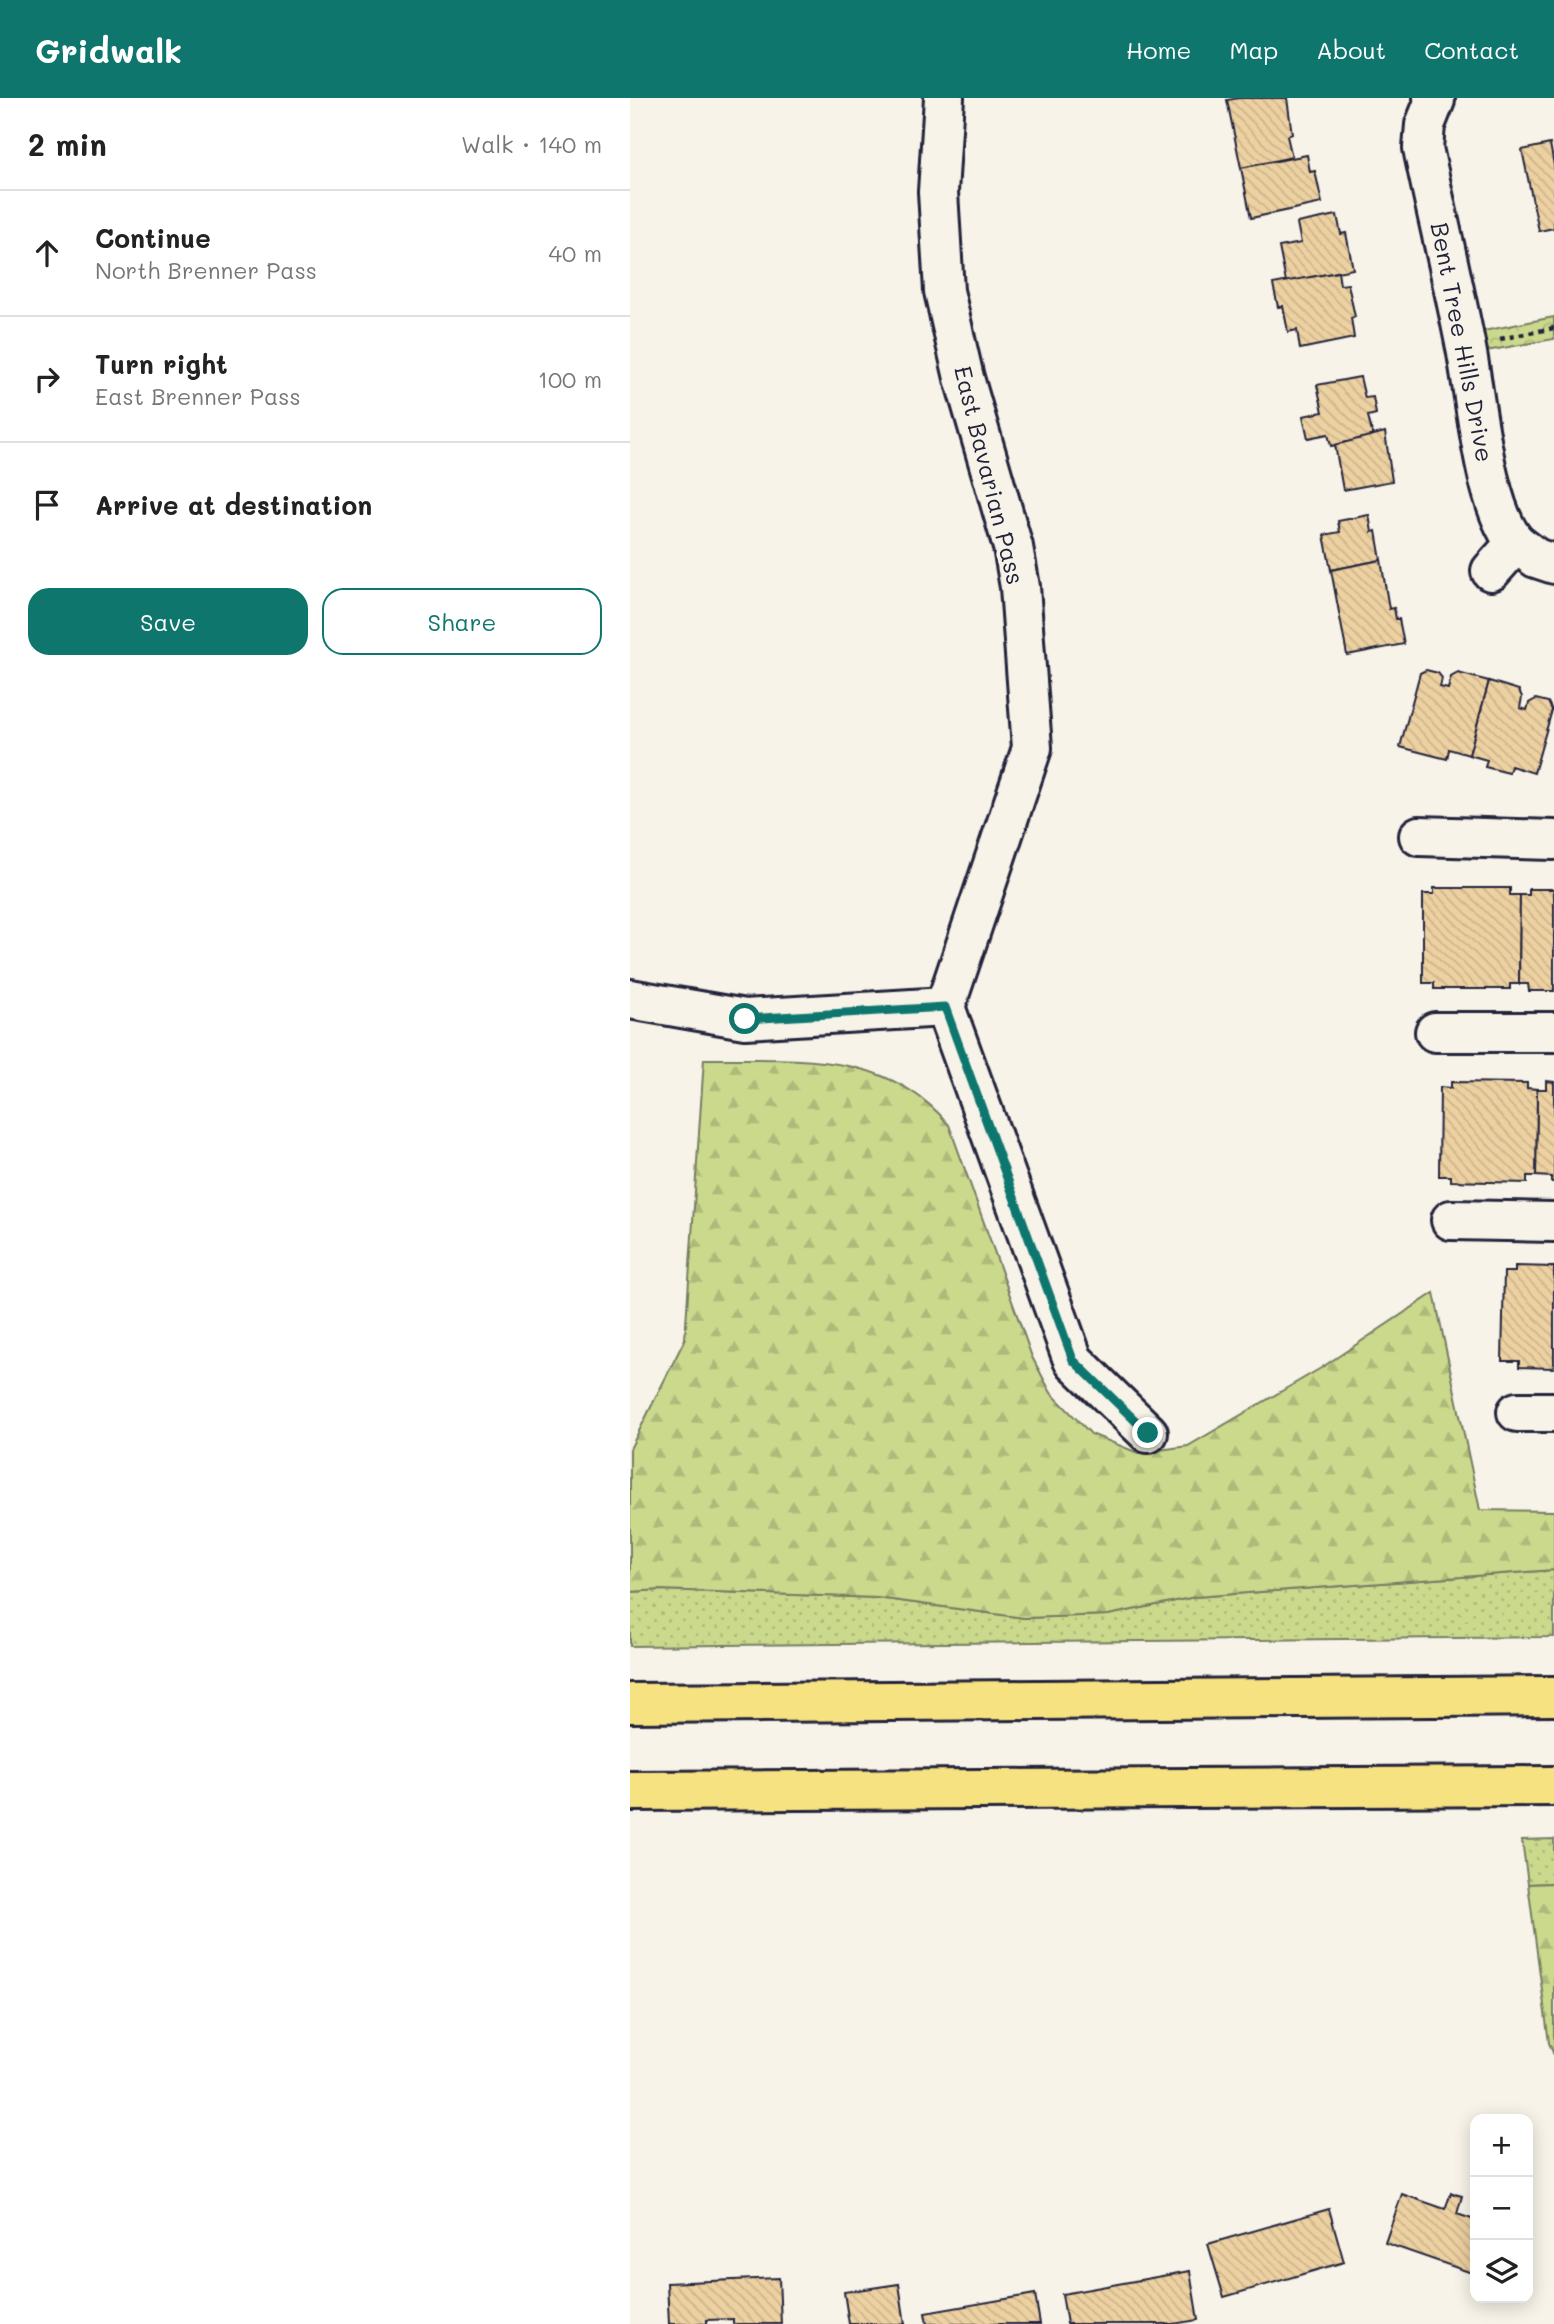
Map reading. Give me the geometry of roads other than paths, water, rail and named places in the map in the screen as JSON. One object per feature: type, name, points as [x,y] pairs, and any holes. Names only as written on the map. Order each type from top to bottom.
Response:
[{"type":"highway","points":[[630,1703],[1554,1696]]},
{"type":"highway","points":[[630,1791],[1554,1786]]},
{"type":"street","name":"East Bavarian Pass","points":[[944,98],[939,192],[944,291],[964,378],[1013,547],[1020,587],[1032,748],[945,1007]]},
{"type":"street","name":"Bent Tree Hills Drive","points":[[1434,99],[1425,125],[1423,148],[1466,345],[1499,517],[1516,543]]},
{"type":"street","points":[[1491,571],[1516,543],[1536,558],[1554,564]]},
{"type":"street","points":[[1419,836],[1554,840]]},
{"type":"street","points":[[630,999],[745,1019],[945,1007],[1073,1360],[1148,1433]]},
{"type":"street","points":[[1434,1032],[1554,1032]]},
{"type":"street","points":[[1451,1220],[1554,1222]]}]
